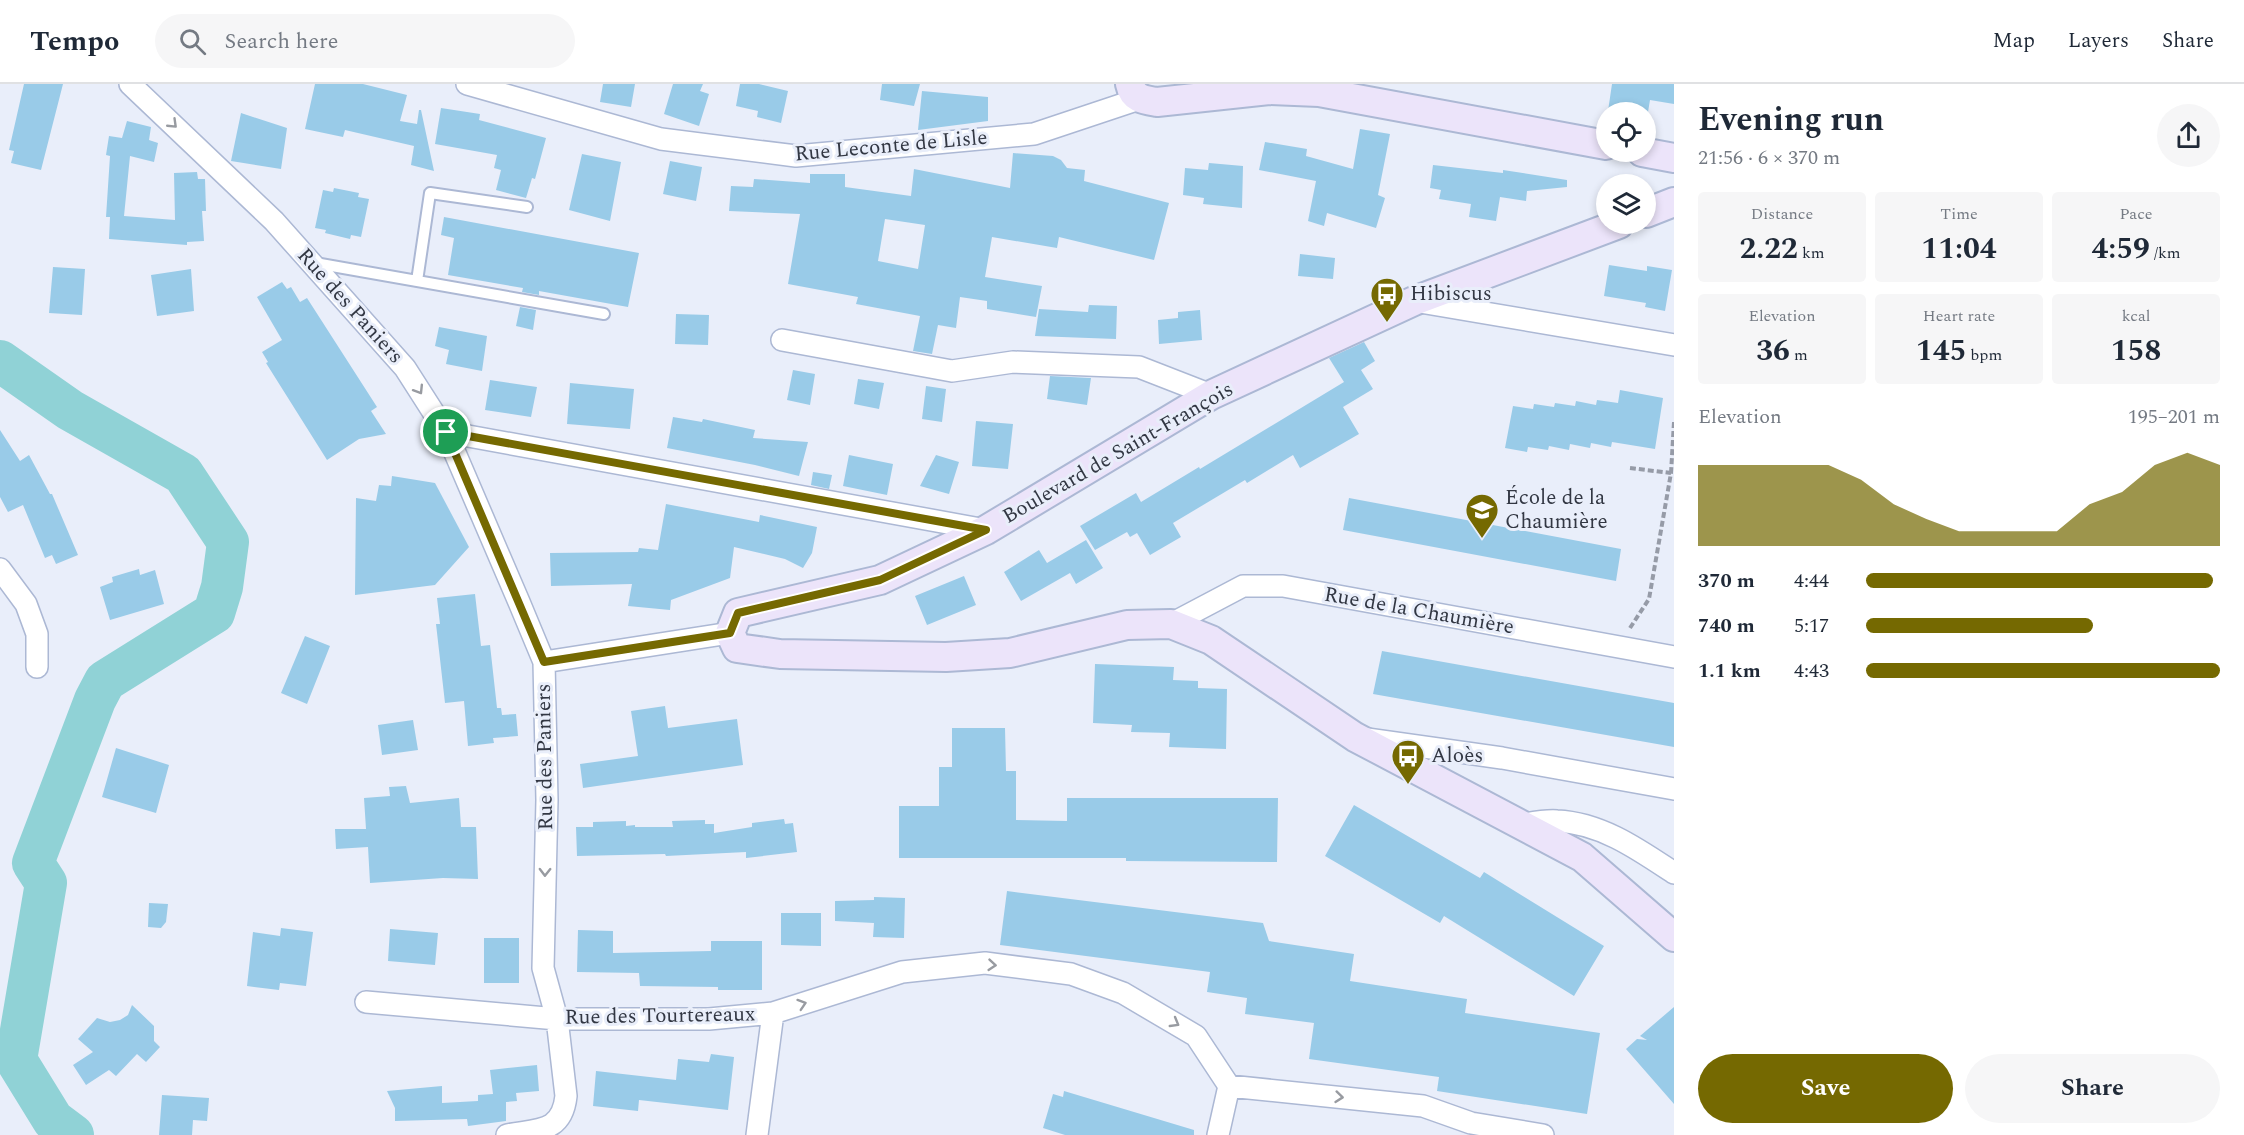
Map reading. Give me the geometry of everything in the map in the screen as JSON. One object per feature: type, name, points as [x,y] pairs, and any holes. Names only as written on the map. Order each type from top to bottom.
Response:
[{"type":"main road","points":[[1134,91],[1157,102],[1269,90],[1322,88],[1596,143]]},
{"type":"main road","points":[[1656,155],[1674,158]]},
{"type":"main road","points":[[1656,209],[1674,202]]},
{"type":"main road","name":"Boulevard de Saint-François","points":[[730,633],[738,613],[880,580],[986,530],[1211,395],[1414,302],[1596,233]]},
{"type":"main road","points":[[730,633],[737,648],[780,654],[946,657],[1010,653],[1127,625],[1171,624],[1212,640],[1355,737],[1582,857],[1674,937]]},
{"type":"street","name":"Rue des Paniers","points":[[130,84],[274,221],[405,368],[446,432],[544,662],[547,800],[543,969],[556,1019],[566,1096],[565,1107],[559,1119],[549,1126],[507,1135]]},
{"type":"street","name":"Rue Leconte de Lisle","points":[[467,84],[661,139],[796,156],[1034,134],[1134,91]]},
{"type":"street","points":[[1414,302],[1674,345]]},
{"type":"street","points":[[782,340],[952,372],[1013,362],[1139,367],[1211,395]]},
{"type":"street","points":[[446,432],[986,530]]},
{"type":"street","points":[[0,569],[26,604],[38,634],[37,667]]},
{"type":"street","name":"Rue de la Chaumière","points":[[1171,624],[1243,586],[1283,586],[1674,657]]},
{"type":"street","points":[[544,662],[730,633]]},
{"type":"street","points":[[1355,737],[1502,758],[1674,789]]},
{"type":"street","points":[[1518,825],[1556,821],[1594,828],[1632,845],[1674,873]]},
{"type":"street","name":"Rue des Tourtereaux","points":[[366,1002],[556,1019],[709,1019],[773,1013],[902,972],[985,963],[1071,974],[1123,993],[1196,1036],[1229,1086]]},
{"type":"street","points":[[757,1135],[773,1013]]},
{"type":"street","points":[[1218,1135],[1229,1086],[1423,1106],[1471,1123],[1543,1135]]},
{"type":"lane","points":[[417,281],[430,193],[527,207]]},
{"type":"lane","points":[[312,263],[604,314]]},
{"type":"path","points":[[1618,647],[1649,599],[1671,473],[1674,422]]},
{"type":"path","points":[[1630,468],[1671,473]]},
{"type":"building","points":[[24,84],[63,84],[41,170],[11,163],[14,151],[9,150]]},
{"type":"building","points":[[315,84],[363,84],[407,95],[400,121],[417,124],[419,110],[421,110],[434,171],[411,165],[414,146],[345,130],[343,137],[305,129]]},
{"type":"building","points":[[603,84],[635,84],[631,107],[600,102]]},
{"type":"building","points":[[673,84],[703,84],[700,91],[709,94],[699,126],[664,114]]},
{"type":"building","points":[[740,84],[759,84],[788,91],[781,123],[757,117],[758,111],[736,106]]},
{"type":"building","points":[[882,84],[920,84],[914,106],[880,100]]},
{"type":"building","points":[[1612,84],[1674,84],[1674,104],[1650,100],[1650,102],[1609,102]]},
{"type":"building","points":[[922,91],[988,97],[988,121],[918,130]]},
{"type":"building","points":[[441,108],[480,114],[479,120],[546,138],[535,179],[532,178],[526,198],[496,190],[501,170],[494,168],[497,155],[435,144]]},
{"type":"building","points":[[241,113],[287,128],[281,169],[231,161]]},
{"type":"building","points":[[127,121],[151,127],[149,140],[158,143],[154,162],[130,156],[124,216],[175,220],[174,173],[197,172],[198,179],[205,179],[206,211],[202,211],[204,241],[187,242],[187,245],[109,239],[110,217],[106,217],[110,156],[106,155],[109,136],[122,138]]},
{"type":"building","points":[[1360,129],[1390,134],[1378,195],[1385,198],[1376,228],[1327,213],[1324,226],[1308,221],[1316,181],[1259,170],[1265,142],[1307,149],[1306,156],[1353,169]]},
{"type":"building","points":[[1013,153],[1053,156],[1061,160],[1067,168],[1085,170],[1084,181],[1169,203],[1154,260],[1059,237],[1057,248],[992,237],[985,277],[1042,286],[1036,317],[987,309],[987,301],[960,297],[956,328],[938,325],[932,354],[913,351],[920,316],[856,304],[858,297],[788,284],[800,214],[729,211],[731,186],[753,187],[754,179],[810,183],[810,174],[845,174],[845,187],[911,196],[914,169],[1010,188]],"holes":[[[885,219],[925,225],[918,269],[878,261]]]},
{"type":"building","points":[[582,154],[621,162],[610,221],[569,210]]},
{"type":"building","points":[[670,161],[702,167],[696,201],[663,194]]},
{"type":"building","points":[[1209,163],[1243,166],[1242,208],[1203,204],[1204,198],[1183,195],[1185,168],[1208,170]]},
{"type":"building","points":[[1433,165],[1503,173],[1503,170],[1567,180],[1567,187],[1527,191],[1526,201],[1500,197],[1496,221],[1469,217],[1471,204],[1439,199],[1441,190],[1430,188]]},
{"type":"building","points":[[334,188],[359,193],[358,197],[369,199],[361,237],[351,235],[350,239],[315,228],[323,190],[333,192]]},
{"type":"building","points":[[444,217],[639,253],[628,307],[539,291],[539,295],[522,292],[523,288],[448,275],[454,238],[441,235]]},
{"type":"building","points":[[1300,254],[1335,258],[1333,279],[1298,276]]},
{"type":"building","points":[[1609,265],[1647,271],[1647,266],[1672,270],[1665,311],[1645,307],[1646,303],[1604,296]]},
{"type":"building","points":[[53,267],[85,269],[82,315],[49,313]]},
{"type":"building","points":[[191,269],[194,311],[157,316],[151,275]]},
{"type":"building","points":[[282,282],[287,289],[291,287],[300,302],[307,298],[377,407],[371,411],[386,434],[359,439],[327,460],[266,363],[268,362],[262,352],[282,340],[257,297]]},
{"type":"building","points":[[1089,305],[1117,306],[1116,339],[1035,336],[1039,309],[1088,312]]},
{"type":"building","points":[[520,307],[536,310],[533,330],[516,326]]},
{"type":"building","points":[[1200,310],[1202,340],[1159,344],[1158,320],[1178,318],[1178,312]]},
{"type":"building","points":[[676,314],[709,315],[708,345],[675,344]]},
{"type":"building","points":[[439,327],[487,336],[482,371],[446,364],[449,350],[435,346]]},
{"type":"building","points":[[1364,342],[1375,361],[1361,370],[1373,389],[1343,407],[1359,434],[1300,468],[1293,455],[1247,483],[1245,480],[1173,523],[1181,537],[1150,555],[1137,533],[1130,537],[1127,532],[1095,550],[1080,526],[1136,493],[1141,502],[1344,382],[1329,358]]},
{"type":"building","points":[[793,370],[815,374],[810,405],[787,400]]},
{"type":"building","points":[[1050,376],[1091,378],[1087,405],[1047,399]]},
{"type":"building","points":[[858,379],[884,383],[879,409],[854,404]]},
{"type":"building","points":[[490,380],[537,387],[531,417],[485,410]]},
{"type":"building","points":[[570,383],[634,389],[630,429],[567,424]]},
{"type":"building","points":[[926,386],[946,389],[942,422],[922,419]]},
{"type":"building","points":[[1620,390],[1663,398],[1655,449],[1612,442],[1611,447],[1591,443],[1590,448],[1570,444],[1569,450],[1549,446],[1548,450],[1528,447],[1527,452],[1505,448],[1513,406],[1533,409],[1534,404],[1554,407],[1555,403],[1575,406],[1576,401],[1596,405],[1597,400],[1618,403]]},
{"type":"building","points":[[673,417],[702,422],[703,419],[755,430],[753,438],[808,442],[799,476],[667,448]]},
{"type":"building","points":[[976,421],[1013,424],[1008,469],[972,466]]},
{"type":"building","points":[[0,430],[20,461],[29,455],[52,494],[78,555],[56,564],[52,555],[45,558],[23,505],[8,512],[0,497]]},
{"type":"building","points":[[849,455],[893,464],[887,495],[843,486]]},
{"type":"building","points":[[936,455],[959,462],[949,494],[920,486]]},
{"type":"building","points":[[813,472],[832,475],[829,489],[811,485]]},
{"type":"building","points":[[392,476],[435,483],[469,547],[435,585],[355,595],[356,498],[376,501],[379,485],[391,486]]},
{"type":"building","name":"École de la Chaumière","points":[[1349,498],[1621,549],[1616,581],[1343,530]]},
{"type":"building","points":[[666,504],[759,522],[760,515],[817,527],[812,553],[803,568],[785,559],[734,547],[730,578],[671,600],[670,610],[628,606],[632,584],[551,586],[550,553],[638,552],[639,548],[658,550]]},
{"type":"building","points":[[1086,540],[1103,568],[1076,584],[1070,573],[1021,601],[1004,572],[1039,550],[1047,563]]},
{"type":"building","points":[[139,569],[140,575],[155,570],[164,604],[110,620],[100,587],[113,582],[112,577]]},
{"type":"building","points":[[964,576],[976,605],[927,625],[915,596]]},
{"type":"building","points":[[475,594],[481,646],[490,645],[497,708],[501,708],[502,715],[516,714],[518,736],[493,738],[494,743],[468,746],[464,701],[445,703],[436,624],[440,624],[437,598]]},
{"type":"building","points":[[305,636],[330,646],[307,704],[281,693]]},
{"type":"building","points":[[1382,651],[1674,703],[1674,747],[1373,694]]},
{"type":"building","points":[[1095,664],[1174,667],[1173,680],[1198,681],[1198,688],[1227,689],[1226,749],[1169,747],[1170,733],[1131,732],[1132,725],[1093,723]]},
{"type":"building","points":[[665,706],[668,728],[737,719],[743,765],[583,788],[580,764],[638,756],[631,711]]},
{"type":"building","points":[[413,720],[418,750],[382,755],[378,725]]},
{"type":"building","points":[[952,728],[1005,728],[1006,771],[1016,771],[1016,820],[1067,821],[1067,798],[1278,798],[1277,862],[1126,861],[1126,858],[899,858],[899,806],[939,806],[939,767],[952,767]]},
{"type":"building","points":[[116,748],[169,765],[156,813],[102,797]]},
{"type":"building","points":[[406,786],[410,803],[459,798],[461,827],[476,827],[478,879],[443,878],[370,883],[368,847],[336,849],[335,829],[366,829],[364,798],[390,796],[389,787]]},
{"type":"building","points":[[1354,805],[1480,878],[1484,872],[1604,946],[1574,996],[1444,916],[1440,923],[1325,856]]},
{"type":"building","points":[[784,819],[785,824],[793,823],[797,852],[746,858],[746,852],[666,856],[665,854],[577,856],[576,827],[593,827],[593,822],[626,821],[626,826],[673,827],[672,821],[705,820],[705,824],[714,824],[714,833],[752,827],[752,823]]},
{"type":"building","points":[[1007,891],[1263,923],[1269,941],[1354,954],[1350,981],[1467,999],[1465,1013],[1600,1033],[1587,1114],[1437,1091],[1439,1077],[1309,1059],[1314,1023],[1245,1014],[1247,998],[1207,992],[1210,972],[1000,945]]},
{"type":"building","points":[[874,897],[905,898],[904,938],[873,937],[874,923],[835,921],[835,901],[874,900]]},
{"type":"building","points":[[149,903],[168,904],[166,922],[161,928],[148,927]]},
{"type":"building","points":[[781,913],[821,913],[821,946],[781,945]]},
{"type":"building","points":[[281,928],[313,932],[306,986],[280,983],[279,990],[247,986],[253,932],[280,936]]},
{"type":"building","points":[[390,929],[438,933],[435,965],[388,961]]},
{"type":"building","points":[[578,930],[613,931],[613,953],[711,951],[711,941],[762,941],[762,990],[640,986],[639,973],[577,972]]},
{"type":"building","points":[[484,938],[519,938],[519,983],[484,983]]},
{"type":"building","points":[[132,1005],[154,1026],[154,1041],[160,1047],[146,1062],[137,1054],[116,1076],[109,1070],[86,1085],[73,1065],[93,1052],[78,1039],[97,1018],[110,1022],[120,1020],[128,1015]]},
{"type":"building","points":[[1674,1007],[1674,1104],[1626,1049],[1637,1039],[1647,1040],[1640,1036]]},
{"type":"building","points":[[711,1054],[734,1057],[728,1110],[639,1100],[638,1111],[593,1106],[596,1071],[676,1080],[678,1059],[709,1062]]},
{"type":"building","points":[[537,1065],[539,1091],[516,1093],[517,1101],[506,1102],[506,1121],[468,1126],[467,1119],[395,1121],[395,1108],[387,1091],[442,1086],[442,1103],[478,1101],[478,1095],[493,1094],[490,1070]]},
{"type":"building","points":[[1064,1091],[1194,1130],[1194,1135],[1065,1135],[1043,1128],[1053,1094],[1063,1097]]},
{"type":"building","points":[[162,1095],[209,1098],[207,1121],[193,1120],[192,1135],[159,1135]]},
{"type":"waterway","points":[[0,361],[70,410],[183,474],[228,542],[222,587],[214,613],[105,681],[95,700],[33,863],[46,883],[16,1060],[53,1120],[73,1135]]},
{"type":"place","name":"Hibiscus","points":[[1387,323]]},
{"type":"place","name":"École de la Chaumière","points":[[1482,539]]},
{"type":"place","name":"Aloès","points":[[1408,785]]},
{"type":"route","points":[[446,432],[986,530],[880,580],[768,604],[738,613],[730,633],[544,662],[446,432]]}]
